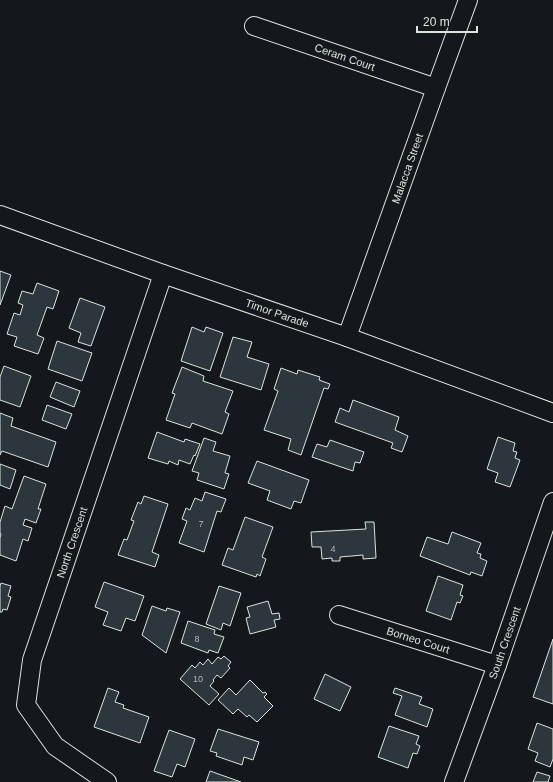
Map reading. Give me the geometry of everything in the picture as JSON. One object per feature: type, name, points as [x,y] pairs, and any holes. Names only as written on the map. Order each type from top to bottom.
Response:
[{"type":"street","name":"Malacca Street","points":[[347,337],[468,0]]},
{"type":"street","name":"Ceram Court","points":[[254,26],[436,88]]},
{"type":"street","name":"Timor Parade","points":[[0,215],[163,274],[347,337],[553,413]]},
{"type":"street","name":"North Crescent","points":[[107,782],[55,746],[26,706],[32,660],[163,274]]},
{"type":"street","name":"South Crescent","points":[[454,782],[497,666],[553,502]]},
{"type":"street","name":"Borneo Court","points":[[339,614],[497,666]]},
{"type":"building","points":[[0,271],[11,275],[0,305]]},
{"type":"building","points":[[37,283],[59,291],[53,309],[47,307],[37,335],[44,338],[38,354],[14,346],[17,337],[7,334],[14,313],[20,315],[23,305],[18,303],[22,291],[33,294]]},
{"type":"building","points":[[80,298],[105,307],[91,346],[78,342],[81,333],[69,328]]},
{"type":"building","points":[[192,327],[204,332],[206,327],[223,333],[210,371],[181,361]]},
{"type":"building","points":[[233,337],[252,342],[247,357],[269,364],[261,390],[220,377]]},
{"type":"building","points":[[57,341],[92,353],[82,381],[48,369]]},
{"type":"building","points":[[4,366],[31,376],[20,407],[0,400],[0,377]]},
{"type":"building","points":[[182,367],[204,376],[203,381],[233,391],[225,412],[229,414],[222,434],[192,423],[190,428],[166,420],[175,394],[172,393]]},
{"type":"building","points":[[281,368],[297,374],[298,370],[320,377],[319,380],[330,384],[328,389],[324,388],[301,455],[288,450],[291,439],[264,430],[278,391],[274,389]]},
{"type":"building","points":[[56,382],[80,391],[74,407],[50,397]]},
{"type":"building","points":[[353,400],[399,417],[395,430],[408,436],[402,452],[391,448],[393,443],[335,422],[340,408],[349,412]]},
{"type":"building","points":[[47,405],[72,414],[66,429],[42,420]]},
{"type":"building","points":[[0,413],[13,418],[11,426],[56,442],[48,467],[2,451],[0,455]]},
{"type":"building","points":[[157,432],[184,442],[185,439],[200,444],[190,464],[179,460],[178,465],[169,461],[168,464],[148,458]]},
{"type":"building","points":[[498,437],[515,443],[513,451],[517,452],[515,458],[520,460],[510,487],[495,482],[498,473],[487,469]]},
{"type":"building","points":[[204,438],[216,442],[213,451],[230,456],[225,473],[229,474],[224,489],[197,480],[199,473],[192,471]]},
{"type":"building","points":[[330,440],[364,452],[360,463],[355,462],[353,471],[312,457],[317,444],[327,447]]},
{"type":"building","points":[[257,461],[309,480],[301,503],[294,501],[291,509],[267,500],[270,491],[248,483]]},
{"type":"building","points":[[0,464],[16,470],[10,489],[0,485]]},
{"type":"building","points":[[24,476],[46,484],[38,509],[41,509],[36,523],[25,519],[23,525],[32,528],[28,541],[23,539],[16,561],[0,555],[0,522],[5,506],[12,509]]},
{"type":"building","points":[[205,492],[226,499],[221,512],[217,511],[204,552],[179,543],[187,521],[182,519],[186,508],[190,510],[195,498],[202,501]]},
{"type":"building","points":[[144,496],[168,504],[152,552],[159,555],[155,567],[118,555],[124,539],[127,540],[134,521],[131,520],[138,502],[141,504]]},
{"type":"building","points":[[245,517],[273,527],[262,557],[266,559],[260,576],[257,574],[256,577],[222,565],[228,548],[233,550]]},
{"type":"building","points":[[365,522],[374,522],[376,558],[363,559],[363,555],[340,557],[340,561],[332,561],[332,558],[322,559],[321,547],[312,547],[311,532],[366,529]]},
{"type":"building","points":[[452,532],[481,543],[477,553],[481,554],[480,558],[487,561],[482,576],[471,572],[470,575],[420,556],[427,537],[448,544]]},
{"type":"building","points":[[438,576],[463,585],[460,595],[463,596],[460,603],[457,602],[451,620],[426,611]]},
{"type":"building","points":[[104,582],[144,596],[135,621],[126,618],[121,631],[103,625],[108,612],[95,607]]},
{"type":"building","points":[[1,583],[11,586],[8,596],[11,597],[7,610],[3,609],[2,612],[0,612],[0,586]]},
{"type":"building","points":[[219,586],[241,593],[230,626],[223,623],[221,630],[206,624]]},
{"type":"building","points":[[268,601],[272,614],[279,613],[280,619],[274,620],[276,627],[250,634],[246,618],[250,617],[247,607]]},
{"type":"building","points":[[152,606],[166,611],[167,608],[180,612],[166,653],[142,635]]},
{"type":"building","points":[[188,621],[215,630],[214,634],[224,637],[218,653],[209,650],[208,653],[181,643]]},
{"type":"building","points":[[553,639],[553,704],[533,697]]},
{"type":"building","points":[[224,656],[231,662],[228,666],[230,668],[221,678],[217,675],[213,680],[214,681],[210,686],[219,694],[209,705],[180,679],[192,665],[195,668],[200,662],[203,665],[208,659],[212,664],[218,657],[221,659]]},
{"type":"building","points":[[325,674],[351,687],[340,711],[314,699]]},
{"type":"building","points":[[250,680],[263,693],[265,692],[267,694],[264,697],[273,706],[257,722],[249,715],[247,717],[238,709],[233,714],[218,700],[229,688],[236,695]]},
{"type":"building","points":[[108,688],[119,692],[115,702],[124,705],[123,708],[149,717],[140,743],[94,727]]},
{"type":"building","points":[[395,688],[422,697],[419,704],[433,709],[427,727],[395,715],[402,696],[393,693]]},
{"type":"building","points":[[537,723],[553,729],[553,759],[550,767],[535,761],[538,753],[528,749]]},
{"type":"building","points":[[389,726],[419,736],[416,744],[420,746],[417,754],[413,753],[408,768],[378,757]]},
{"type":"building","points":[[218,729],[259,742],[253,760],[244,757],[242,765],[216,756],[217,753],[210,751]]},
{"type":"building","points":[[169,730],[195,739],[185,767],[177,764],[172,777],[154,771]]},
{"type":"building","points":[[210,771],[241,782],[206,782]]},
{"type":"building","points":[[537,772],[550,776],[548,782],[533,782]]}]
